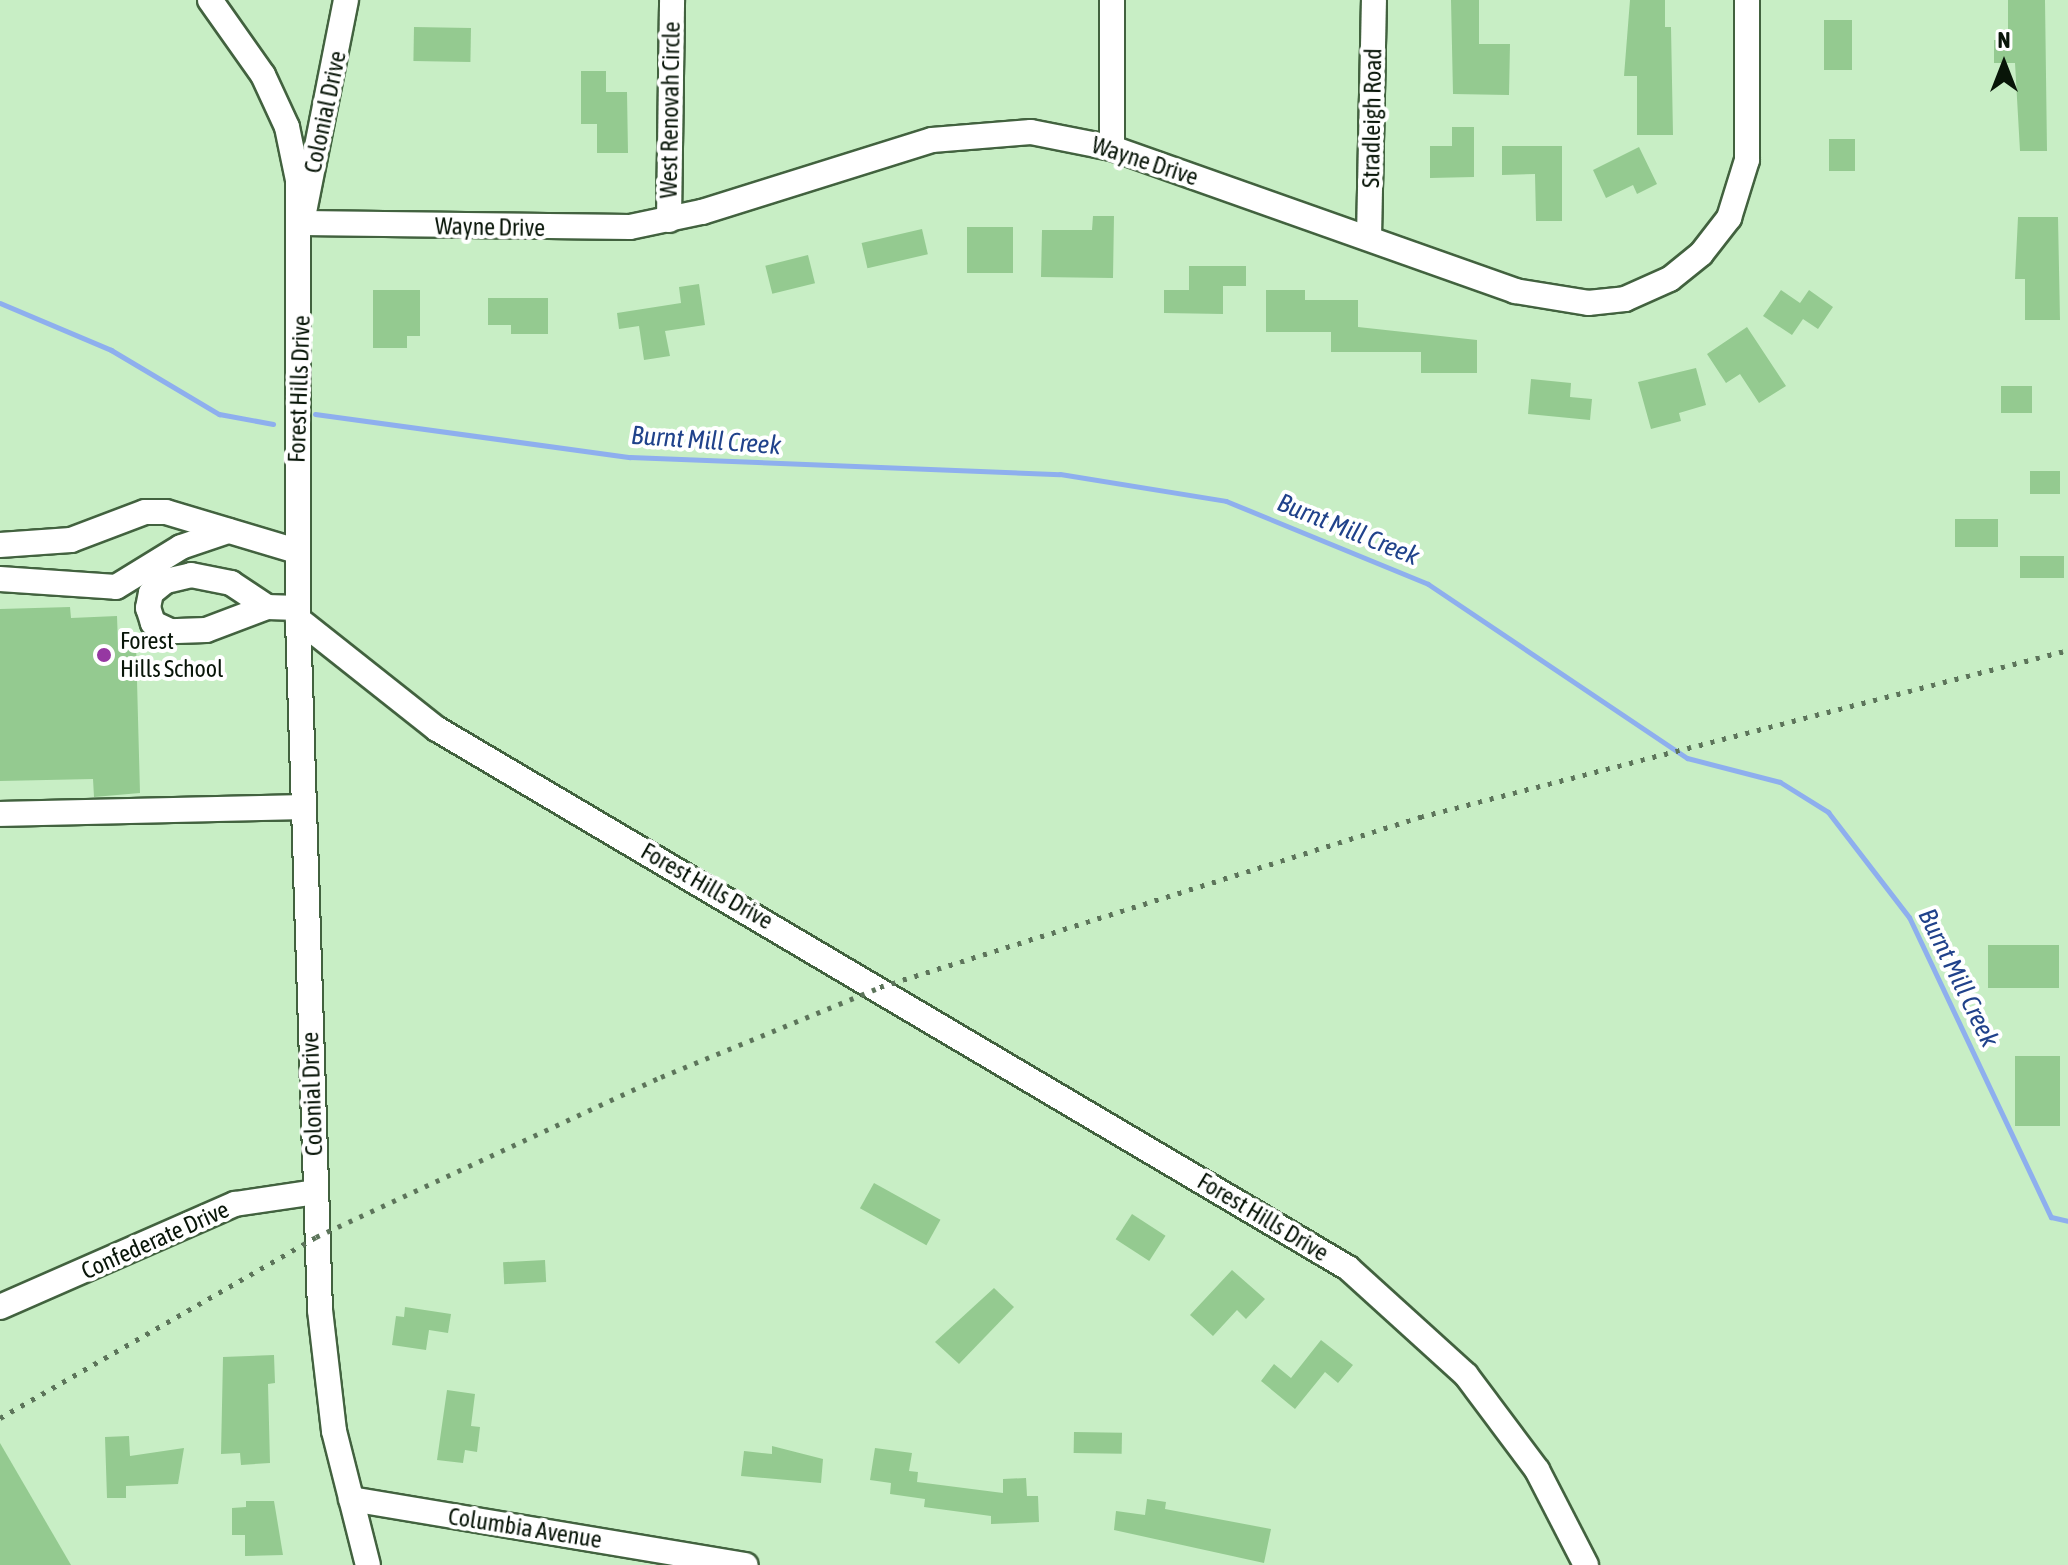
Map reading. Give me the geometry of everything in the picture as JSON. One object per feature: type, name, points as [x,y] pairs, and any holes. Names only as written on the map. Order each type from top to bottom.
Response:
[{"type":"street","name":"Forest Hills Drive","points":[[210,0],[258,68],[287,127],[302,223],[298,613],[437,729],[1348,1268],[1466,1375],[1537,1470],[1586,1565]]},
{"type":"street","name":"Colonial Drive","points":[[302,223],[346,0]]},
{"type":"street","name":"West Renovah Circle","points":[[669,220],[672,0]]},
{"type":"street","points":[[1112,0],[1112,148]]},
{"type":"street","name":"Stradleigh Road","points":[[1369,237],[1374,0]]},
{"type":"street","name":"Wayne Drive","points":[[302,223],[588,229],[669,220],[902,148],[972,133],[1031,132],[1112,148],[1515,291],[1567,302],[1625,299],[1670,279],[1720,232],[1745,174],[1747,0]]},
{"type":"street","points":[[0,545],[86,537],[145,512],[166,512],[297,551]]},
{"type":"street","points":[[0,579],[116,587],[181,547],[228,531]]},
{"type":"street","points":[[267,607],[298,613]]},
{"type":"street","name":"Colonial Drive","points":[[298,613],[315,1192],[326,1375],[368,1565]]},
{"type":"street","points":[[0,814],[304,807]]},
{"type":"street","name":"Confederate Drive","points":[[0,1307],[235,1204],[315,1192]]},
{"type":"street","name":"Columbia Avenue","points":[[351,1499],[746,1565]]},
{"type":"building","points":[[1451,0],[1479,0],[1479,44],[1510,44],[1509,95],[1453,94]]},
{"type":"building","points":[[1630,0],[1665,0],[1665,27],[1671,27],[1673,135],[1637,135],[1637,76],[1624,76]]},
{"type":"building","points":[[2008,0],[2045,0],[2047,151],[2020,151],[2015,63],[1994,63],[1994,40],[2008,40]]},
{"type":"building","points":[[1824,20],[1852,20],[1852,70],[1824,70]]},
{"type":"building","points":[[414,27],[471,28],[470,62],[413,61]]},
{"type":"building","points":[[581,71],[606,71],[606,92],[627,92],[628,153],[597,153],[597,124],[581,124]]},
{"type":"building","points":[[1452,127],[1474,127],[1474,177],[1430,178],[1430,146],[1452,146]]},
{"type":"building","points":[[1829,139],[1855,139],[1855,171],[1829,171]]},
{"type":"building","points":[[1502,146],[1562,146],[1562,221],[1536,221],[1535,174],[1502,175]]},
{"type":"building","points":[[1639,147],[1657,184],[1637,194],[1633,185],[1606,198],[1593,170]]},
{"type":"building","points":[[1093,216],[1114,216],[1113,278],[1041,277],[1042,230],[1092,230]]},
{"type":"building","points":[[2018,217],[2058,217],[2060,320],[2025,320],[2025,279],[2015,279]]},
{"type":"building","points":[[967,227],[1013,227],[1013,273],[967,273]]},
{"type":"building","points":[[922,229],[928,254],[867,268],[862,243]]},
{"type":"building","points":[[808,255],[815,283],[772,294],[765,266]]},
{"type":"building","points":[[1189,266],[1246,266],[1246,286],[1223,286],[1223,314],[1164,313],[1164,290],[1189,290]]},
{"type":"building","points":[[699,284],[705,325],[665,331],[670,356],[644,360],[639,326],[619,329],[617,313],[681,303],[679,287]]},
{"type":"building","points":[[373,290],[420,290],[420,336],[407,336],[407,348],[373,348]]},
{"type":"building","points":[[1266,290],[1305,290],[1305,300],[1358,300],[1358,327],[1477,340],[1477,373],[1421,373],[1421,352],[1331,352],[1331,332],[1266,332]]},
{"type":"building","points":[[1781,290],[1800,303],[1809,290],[1833,307],[1818,329],[1803,319],[1792,335],[1763,316]]},
{"type":"building","points":[[488,298],[548,298],[548,334],[511,334],[511,325],[488,325]]},
{"type":"building","points":[[1747,327],[1786,386],[1759,403],[1740,374],[1726,383],[1707,354]]},
{"type":"building","points":[[1696,368],[1706,405],[1679,413],[1681,421],[1651,429],[1638,382]]},
{"type":"building","points":[[1531,379],[1571,383],[1570,397],[1592,399],[1590,420],[1528,414]]},
{"type":"building","points":[[2001,386],[2032,386],[2032,413],[2001,413]]},
{"type":"building","points":[[2030,471],[2060,471],[2060,494],[2030,494]]},
{"type":"building","points":[[1955,519],[1998,519],[1998,547],[1955,547]]},
{"type":"building","points":[[2020,556],[2064,556],[2064,578],[2020,578]]},
{"type":"building","points":[[70,607],[71,618],[117,616],[118,644],[136,643],[140,793],[94,797],[93,779],[0,781],[0,609]]},
{"type":"building","points":[[1988,945],[2059,945],[2059,988],[1988,988]]},
{"type":"building","points":[[2015,1056],[2060,1056],[2060,1126],[2015,1126]]},
{"type":"building","points":[[874,1183],[940,1220],[926,1245],[860,1208]]},
{"type":"building","points":[[1132,1214],[1166,1236],[1149,1261],[1116,1239]]},
{"type":"building","points":[[545,1260],[546,1282],[504,1284],[503,1262]]},
{"type":"building","points":[[1232,1270],[1265,1299],[1246,1319],[1237,1310],[1213,1336],[1190,1315]]},
{"type":"building","points":[[994,1288],[1014,1307],[959,1364],[935,1342]]},
{"type":"building","points":[[405,1307],[451,1314],[448,1333],[429,1330],[426,1350],[392,1345],[396,1316],[404,1317]]},
{"type":"building","points":[[1321,1340],[1353,1365],[1338,1383],[1325,1372],[1295,1409],[1261,1381],[1274,1364],[1291,1378]]},
{"type":"building","points":[[274,1355],[275,1383],[268,1384],[270,1463],[241,1465],[240,1453],[221,1454],[223,1357]]},
{"type":"building","points":[[447,1390],[475,1394],[471,1426],[480,1427],[477,1452],[465,1450],[463,1463],[437,1460]]},
{"type":"building","points":[[1074,1432],[1122,1433],[1122,1454],[1074,1453]]},
{"type":"building","points":[[129,1436],[130,1456],[184,1448],[178,1484],[126,1486],[126,1498],[107,1498],[105,1437]]},
{"type":"building","points":[[0,1443],[71,1565],[0,1565]]},
{"type":"building","points":[[772,1446],[823,1459],[821,1483],[741,1476],[744,1451],[772,1454]]},
{"type":"building","points":[[875,1448],[912,1453],[909,1471],[918,1472],[917,1482],[1003,1493],[1003,1479],[1026,1478],[1027,1496],[1038,1496],[1039,1522],[991,1524],[991,1516],[924,1507],[925,1499],[890,1494],[891,1483],[870,1480]]},
{"type":"building","points":[[1147,1499],[1166,1502],[1165,1509],[1271,1529],[1264,1563],[1114,1530],[1116,1511],[1145,1515]]},
{"type":"building","points":[[246,1501],[274,1501],[283,1555],[245,1556],[245,1535],[232,1535],[232,1508],[246,1507]]},
{"type":"waterway","name":"Burnt Mill Creek","points":[[0,303],[111,350],[219,414],[273,424]]},
{"type":"waterway","name":"Burnt Mill Creek","points":[[315,414],[630,457],[1060,474],[1226,501],[1428,584],[1687,758],[1780,782],[1828,812],[1909,917],[2051,1217],[2068,1221]]},
{"type":"railway","points":[[0,1418],[316,1237],[661,1077],[880,987],[1420,817],[2068,650]]},
{"type":"place","name":"Forest Hills School","points":[[104,655]]}]
